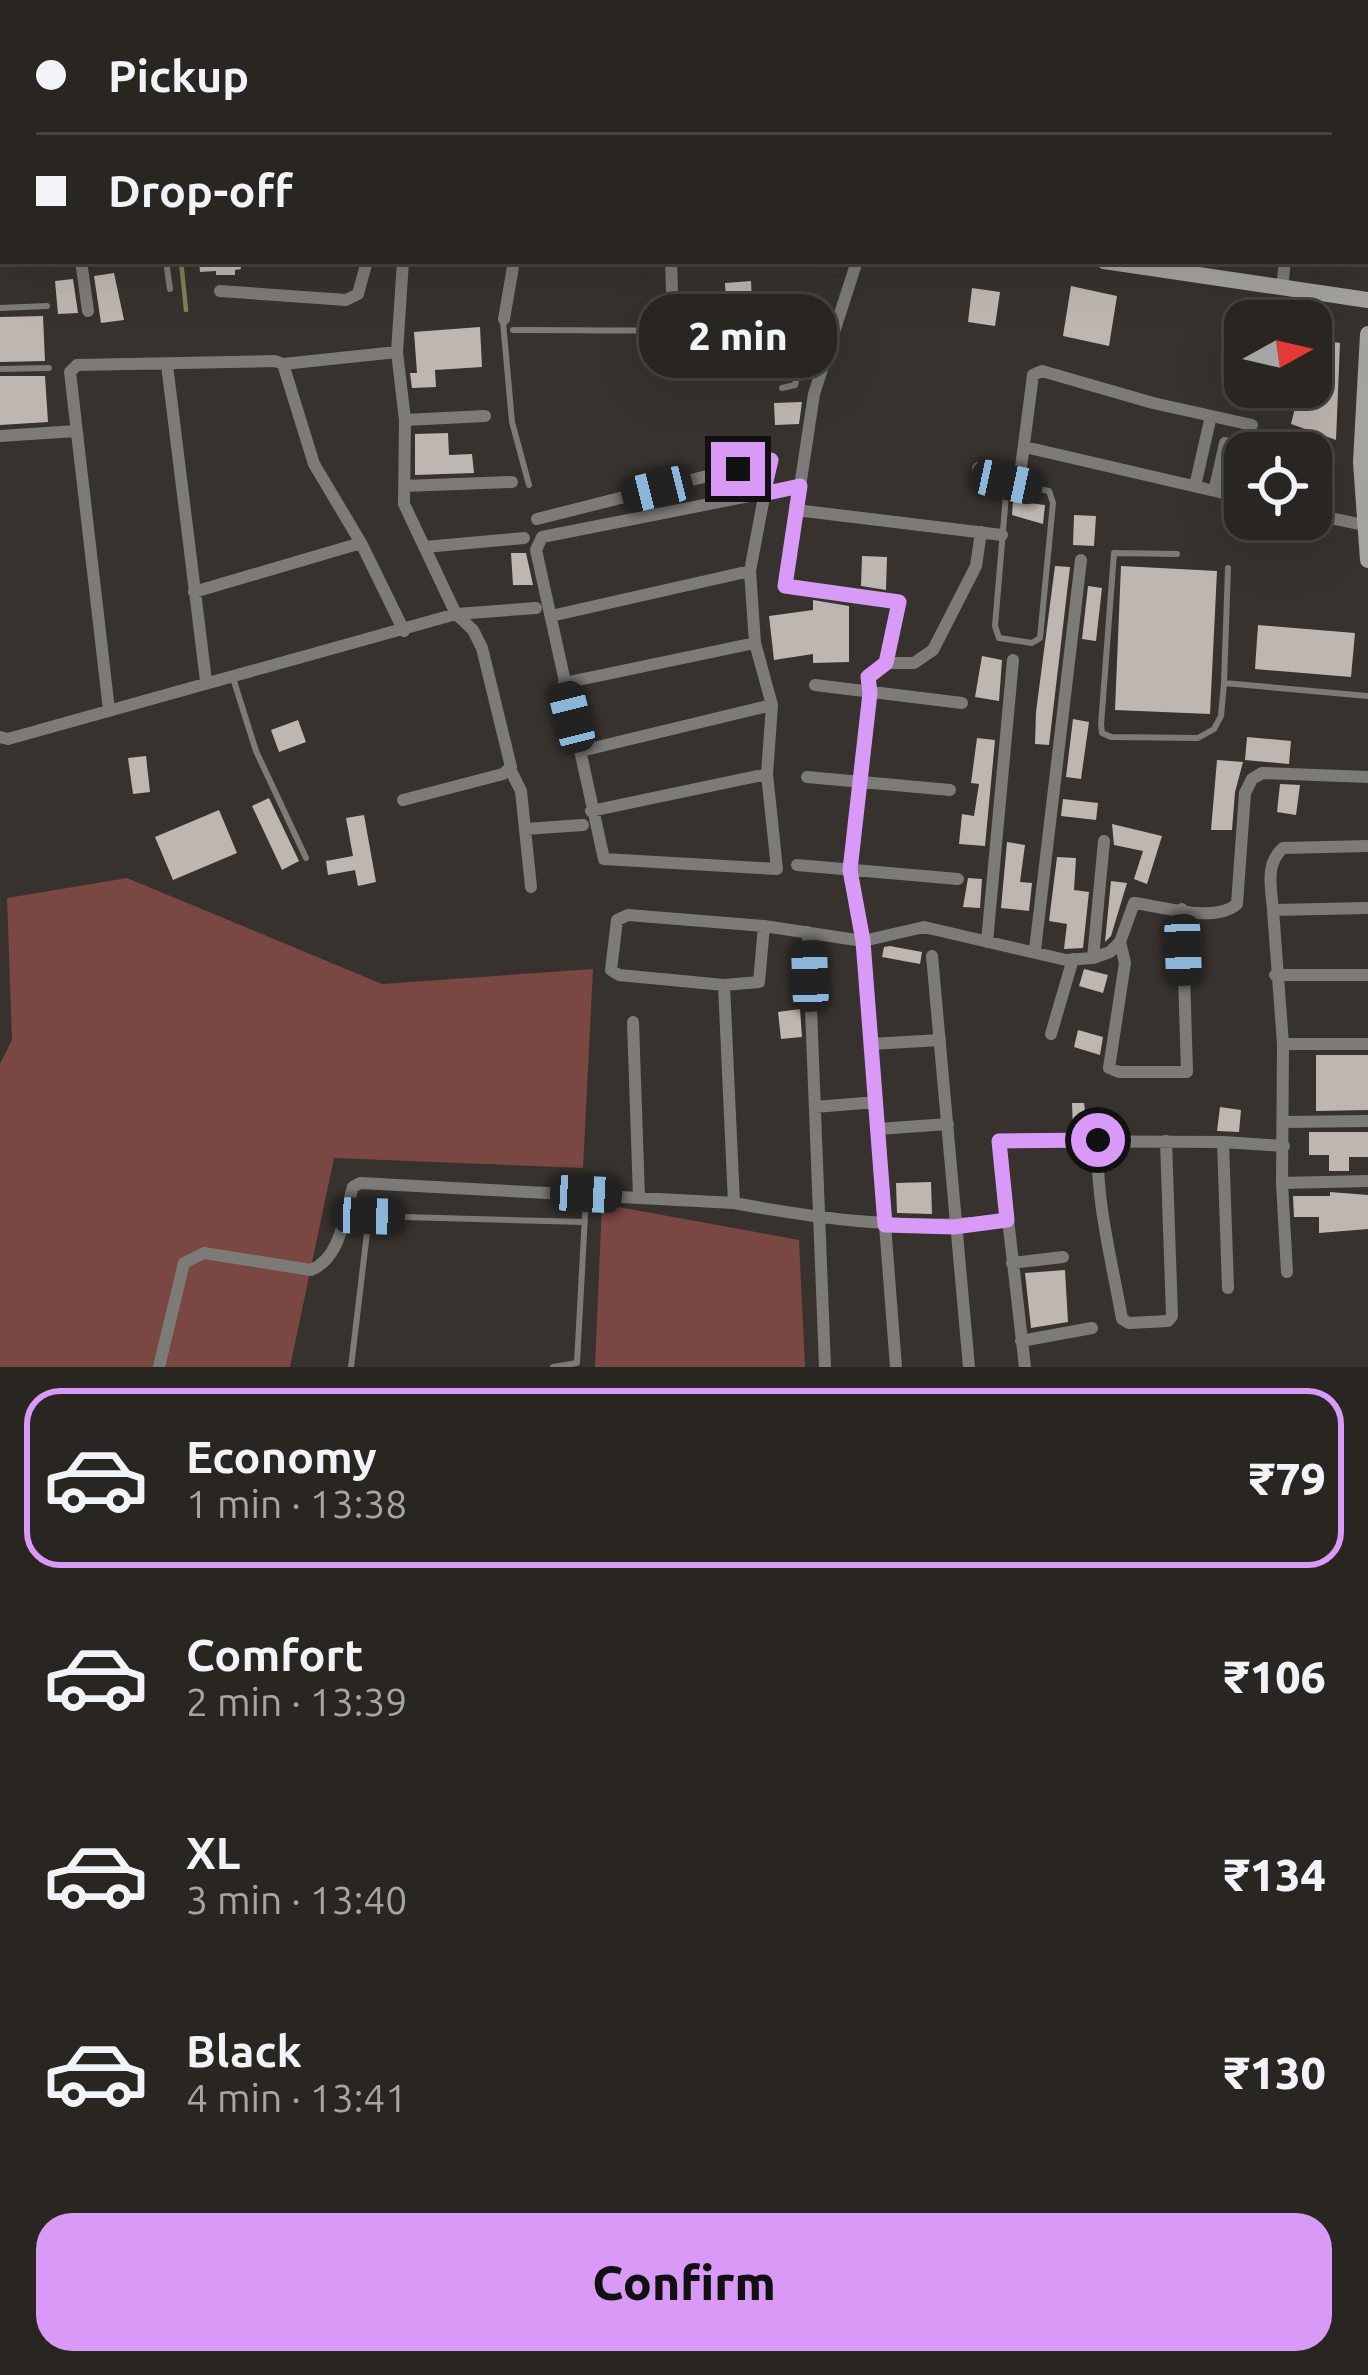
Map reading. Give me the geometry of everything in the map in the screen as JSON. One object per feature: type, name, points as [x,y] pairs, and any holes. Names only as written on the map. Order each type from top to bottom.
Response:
[{"type":"main road","points":[[1124,264],[1368,301]]},
{"type":"main road","points":[[1368,334],[1361,463],[1368,560]]},
{"type":"street","points":[[81,264],[88,311]]},
{"type":"street","points":[[220,291],[346,300],[358,294],[366,264]]},
{"type":"street","points":[[403,264],[397,352],[405,420],[404,504],[456,614],[473,630],[482,648],[512,759],[510,769],[521,791],[531,887]]},
{"type":"street","points":[[508,325],[514,264]]},
{"type":"street","points":[[671,264],[672,291]]},
{"type":"street","points":[[855,264],[814,394],[785,586],[899,602],[886,663]]},
{"type":"street","points":[[1282,288],[1285,264]]},
{"type":"street","points":[[109,710],[76,431],[70,372],[74,366],[283,364],[397,352]]},
{"type":"street","points":[[283,364],[314,464],[361,543],[404,631]]},
{"type":"street","points":[[167,365],[206,681]]},
{"type":"street","points":[[979,468],[1020,475],[1033,375],[1042,370],[1252,425]]},
{"type":"street","points":[[405,420],[484,416]]},
{"type":"street","points":[[1195,485],[1211,416]]},
{"type":"street","points":[[0,436],[76,431]]},
{"type":"street","points":[[1025,448],[1224,490]]},
{"type":"street","points":[[1224,451],[1216,483],[1224,486]]},
{"type":"street","points":[[537,519],[771,460],[763,494],[750,571],[754,643],[772,705],[767,774],[777,869],[604,859],[536,550],[542,537],[763,494],[800,486]]},
{"type":"street","points":[[404,486],[512,482]]},
{"type":"street","points":[[796,510],[1001,535]]},
{"type":"street","points":[[1332,519],[1366,526]]},
{"type":"street","points":[[896,1367],[863,941],[850,870],[868,677],[886,663],[914,664],[933,650],[976,566],[981,532]]},
{"type":"street","points":[[425,547],[524,538]]},
{"type":"street","points":[[194,592],[361,543]]},
{"type":"street","points":[[1035,950],[1081,560]]},
{"type":"street","points":[[551,616],[750,571]]},
{"type":"street","points":[[0,738],[456,614],[536,608]]},
{"type":"street","points":[[564,683],[754,643]]},
{"type":"street","points":[[987,942],[1013,660]]},
{"type":"street","points":[[814,686],[962,703]]},
{"type":"street","points":[[581,751],[772,705]]},
{"type":"street","points":[[403,800],[510,769]]},
{"type":"street","points":[[764,926],[759,982],[724,985],[620,975],[611,970],[617,920],[628,915],[764,926],[863,941],[924,927],[1072,959],[1093,958],[1120,943],[1134,903],[1211,913],[1229,911],[1237,904],[1245,793],[1262,772],[1368,777]]},
{"type":"street","points":[[591,811],[767,774]]},
{"type":"street","points":[[807,777],[950,790]]},
{"type":"street","points":[[525,829],[584,825]]},
{"type":"street","points":[[1093,958],[1104,842]]},
{"type":"street","points":[[1287,1272],[1273,857],[1283,848],[1368,846]]},
{"type":"street","points":[[797,865],[958,879]]},
{"type":"street","points":[[1273,910],[1368,908]]},
{"type":"street","points":[[1120,943],[1125,963],[1109,1068],[1187,1072],[1182,909]]},
{"type":"street","points":[[808,932],[825,1367]]},
{"type":"street","points":[[932,956],[969,1367]]},
{"type":"street","points":[[1051,1034],[1072,959]]},
{"type":"street","points":[[1275,974],[1368,975]]},
{"type":"street","points":[[724,985],[734,1203]]},
{"type":"street","points":[[633,1022],[639,1197]]},
{"type":"street","points":[[872,1043],[940,1040]]},
{"type":"street","points":[[1282,1044],[1368,1044]]},
{"type":"street","points":[[815,1107],[876,1102]]},
{"type":"street","points":[[1283,1122],[1368,1121]]},
{"type":"street","points":[[878,1129],[948,1124]]},
{"type":"street","points":[[1098,1140],[1096,1170],[1123,1319],[1129,1322],[1168,1321],[1172,1316],[1166,1141]]},
{"type":"street","points":[[1025,1367],[999,1141],[1284,1146]]},
{"type":"street","points":[[1223,1142],[1228,1288]]},
{"type":"street","points":[[1282,1183],[1368,1181]]},
{"type":"street","points":[[159,1367],[189,1258],[204,1253],[318,1268],[331,1258],[353,1187],[360,1183],[734,1203],[885,1225],[954,1227],[1007,1220]]},
{"type":"street","points":[[1012,1263],[1063,1257]]},
{"type":"street","points":[[1021,1341],[1092,1328]]},
{"type":"lane","points":[[166,264],[170,289]]},
{"type":"lane","points":[[0,308],[46,306]]},
{"type":"lane","points":[[530,485],[512,422],[508,325],[730,327],[819,312],[795,385],[782,388]]},
{"type":"lane","points":[[814,321],[837,322]]},
{"type":"lane","points":[[0,369],[49,368]]},
{"type":"lane","points":[[1007,482],[1049,491],[1053,503],[1040,638],[1032,644],[999,638],[995,626],[1001,535],[1007,482]]},
{"type":"lane","points":[[1177,554],[1114,553],[1102,733],[1111,737],[1198,738],[1214,729],[1221,716],[1224,683],[1228,568]]},
{"type":"lane","points":[[231,675],[256,751],[306,858]]},
{"type":"lane","points":[[1224,683],[1368,696]]},
{"type":"lane","points":[[553,1367],[577,1363],[586,1194]]},
{"type":"lane","points":[[351,1367],[369,1216],[584,1222]]},
{"type":"shaded area","points":[[127,878],[382,984],[593,969],[583,1168],[334,1158],[290,1367],[0,1367],[0,1064],[12,1040],[7,898]]},
{"type":"shaded area","points":[[602,1204],[799,1240],[805,1367],[595,1367]]},
{"type":"building","points":[[199,264],[240,264],[235,275],[200,272]]},
{"type":"building","points":[[114,273],[124,320],[101,323],[94,276]]},
{"type":"building","points":[[73,279],[78,313],[58,314],[55,281]]},
{"type":"building","points":[[751,281],[752,302],[726,303],[725,283]]},
{"type":"building","points":[[1071,286],[1117,296],[1109,346],[1063,336]]},
{"type":"building","points":[[972,288],[1000,292],[995,326],[968,322]]},
{"type":"building","points":[[43,316],[45,361],[0,362],[0,317]]},
{"type":"building","points":[[480,327],[482,367],[435,370],[436,387],[412,388],[410,373],[417,373],[414,332]]},
{"type":"building","points":[[1332,342],[1340,343],[1336,440],[1332,432],[1291,424],[1295,408],[1332,408]]},
{"type":"building","points":[[0,376],[45,376],[48,422],[0,425]]},
{"type":"building","points":[[802,402],[799,424],[775,425],[774,403]]},
{"type":"building","points":[[448,433],[449,455],[472,454],[474,473],[415,475],[415,434]]},
{"type":"building","points":[[1013,501],[1045,505],[1043,524],[1012,515]]},
{"type":"building","points":[[1074,515],[1096,516],[1094,546],[1073,545]]},
{"type":"building","points":[[511,553],[526,553],[533,585],[513,585]]},
{"type":"building","points":[[862,556],[887,557],[886,590],[861,586]]},
{"type":"building","points":[[1055,566],[1070,567],[1049,745],[1035,744],[1036,712]]},
{"type":"building","points":[[1121,566],[1217,571],[1210,714],[1115,710]]},
{"type":"building","points":[[1088,586],[1102,588],[1096,641],[1082,639]]},
{"type":"building","points":[[813,600],[849,606],[849,662],[813,663],[813,654],[774,660],[769,616],[813,610]]},
{"type":"building","points":[[1258,625],[1355,633],[1351,677],[1255,669]]},
{"type":"building","points":[[982,656],[1002,660],[999,701],[975,697]]},
{"type":"building","points":[[1073,719],[1089,722],[1081,779],[1066,777]]},
{"type":"building","points":[[298,720],[306,742],[279,752],[271,730]]},
{"type":"building","points":[[1247,737],[1291,741],[1289,764],[1245,760]]},
{"type":"building","points":[[977,738],[995,740],[985,846],[959,844],[962,814],[974,816],[979,784],[971,783]]},
{"type":"building","points":[[146,756],[150,792],[133,794],[128,758]]},
{"type":"building","points":[[1217,760],[1243,762],[1232,830],[1211,830]]},
{"type":"building","points":[[1280,784],[1300,785],[1296,815],[1277,812]]},
{"type":"building","points":[[269,798],[299,861],[282,870],[252,806]]},
{"type":"building","points":[[1063,799],[1098,803],[1096,820],[1061,816]]},
{"type":"building","points":[[219,810],[237,853],[173,880],[155,837]]},
{"type":"building","points":[[364,815],[376,882],[358,886],[355,870],[328,875],[326,861],[353,856],[346,818]]},
{"type":"building","points":[[1112,824],[1162,836],[1147,884],[1134,879],[1143,851],[1114,845]]},
{"type":"building","points":[[1007,842],[1025,845],[1020,882],[1032,883],[1029,911],[1001,908]]},
{"type":"building","points":[[1057,857],[1076,858],[1074,890],[1089,892],[1083,948],[1064,949],[1067,924],[1049,921]]},
{"type":"building","points":[[968,878],[982,879],[980,908],[963,907]]},
{"type":"building","points":[[1111,881],[1127,883],[1105,942]]},
{"type":"building","points":[[884,947],[922,952],[920,964],[882,957]]},
{"type":"building","points":[[1084,969],[1108,975],[1103,993],[1079,986]]},
{"type":"building","points":[[800,1009],[802,1037],[781,1039],[778,1012]]},
{"type":"building","points":[[1078,1030],[1103,1037],[1100,1055],[1074,1047]]},
{"type":"building","points":[[1316,1055],[1368,1055],[1368,1110],[1316,1111]]},
{"type":"building","points":[[1072,1103],[1084,1103],[1085,1111],[1105,1111],[1106,1131],[1073,1131]]},
{"type":"building","points":[[1220,1107],[1241,1110],[1239,1132],[1217,1131]]},
{"type":"building","points":[[1309,1132],[1368,1132],[1368,1157],[1349,1157],[1349,1171],[1329,1171],[1329,1155],[1309,1155]]},
{"type":"building","points":[[931,1182],[932,1214],[897,1213],[896,1183]]},
{"type":"building","points":[[1330,1192],[1368,1195],[1368,1229],[1319,1233],[1319,1217],[1294,1217],[1293,1196],[1330,1196]]},
{"type":"building","points":[[1065,1270],[1068,1322],[1031,1328],[1025,1273]]},
{"type":"waterway","points":[[181,264],[186,310]]},
{"type":"route","points":[[738,469],[771,460],[763,494],[800,486],[785,586],[899,602],[886,663],[868,677],[850,870],[863,941],[885,1225],[954,1227],[1007,1220],[999,1141],[1098,1140]]}]
